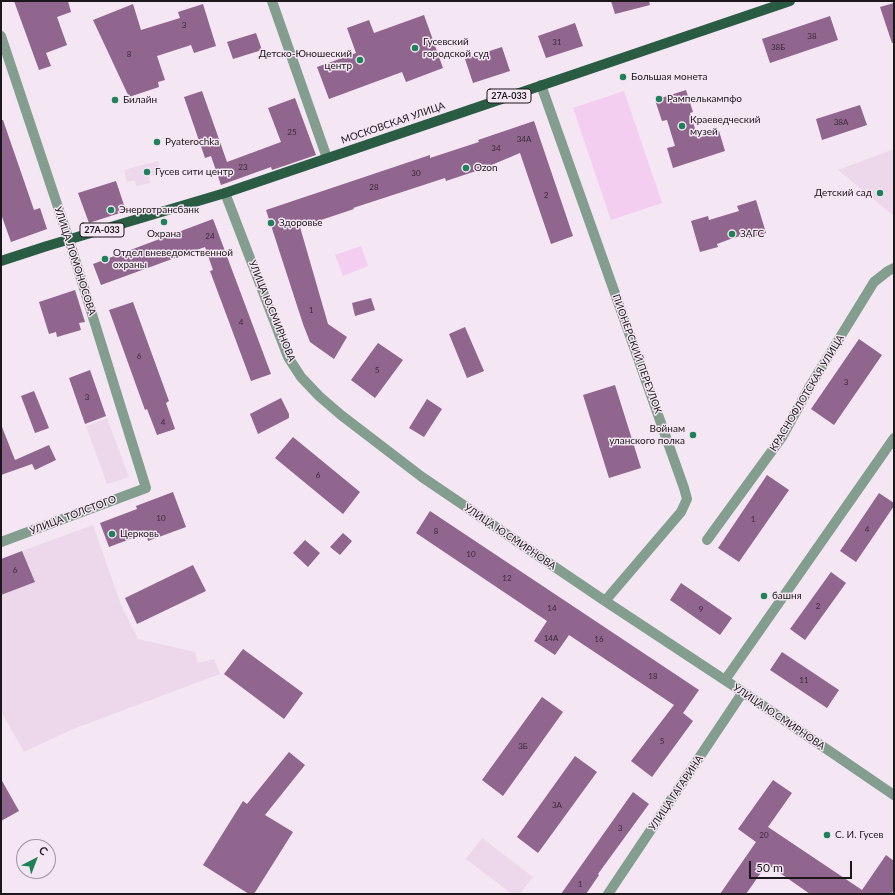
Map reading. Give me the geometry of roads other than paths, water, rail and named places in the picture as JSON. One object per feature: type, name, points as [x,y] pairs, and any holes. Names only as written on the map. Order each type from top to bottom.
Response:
[{"type":"main road","name":"МОСКОВСКАЯ УЛИЦА","points":[[1,262],[225,193],[790,1]]},
{"type":"street","points":[[272,1],[327,158]]},
{"type":"street","name":"УЛИЦА ЛОМОНОСОВА","points":[[1,36],[69,240],[146,488]]},
{"type":"street","name":"ПИОНЕРСКИЙ ПЕРЕУЛОК","points":[[541,85],[682,480],[687,499],[681,512],[605,601]]},
{"type":"street","name":"УЛИЦА Ю.СМИРНОВА","points":[[225,193],[288,357],[301,377],[319,396],[422,478],[743,692],[894,795]]},
{"type":"street","name":"КРАСНОФЛОТСКАЯ УЛИЦА","points":[[707,540],[782,437],[810,386],[874,282],[888,270],[894,268]]},
{"type":"street","points":[[725,680],[894,438]]},
{"type":"street","name":"УЛИЦА ТОЛСТОГО","points":[[1,542],[146,488]]},
{"type":"street","name":"УЛИЦА ГАГАРИНА","points":[[608,894],[743,692]]},
{"type":"place","name":"Гусевский городской суд","points":[[415,48]]},
{"type":"place","name":"Детско-Юношеский центр","points":[[360,60]]},
{"type":"place","name":"Большая монета","points":[[623,77]]},
{"type":"place","name":"Рампелькампфо","points":[[659,99]]},
{"type":"place","name":"Билайн","points":[[115,100]]},
{"type":"place","name":"Краеведческий музей","points":[[682,126]]},
{"type":"place","name":"Pyaterochka","points":[[157,142]]},
{"type":"place","name":"Ozon","points":[[466,168]]},
{"type":"place","name":"Гусев сити центр","points":[[147,172]]},
{"type":"place","name":"Детский сад","points":[[880,193]]},
{"type":"place","name":"Энерготрансбанк","points":[[111,210]]},
{"type":"place","name":"Охрана","points":[[164,222]]},
{"type":"place","name":"Здоровье","points":[[271,223]]},
{"type":"place","name":"ЗАГС","points":[[732,234]]},
{"type":"place","name":"Отдел вневедомственной охраны","points":[[105,259]]},
{"type":"place","name":"Войнам уланского полка","points":[[693,435]]},
{"type":"place","name":"Церковь","points":[[112,534]]},
{"type":"place","name":"башня","points":[[764,596]]},
{"type":"place","name":"С. И. Гусев","points":[[827,835]]}]
